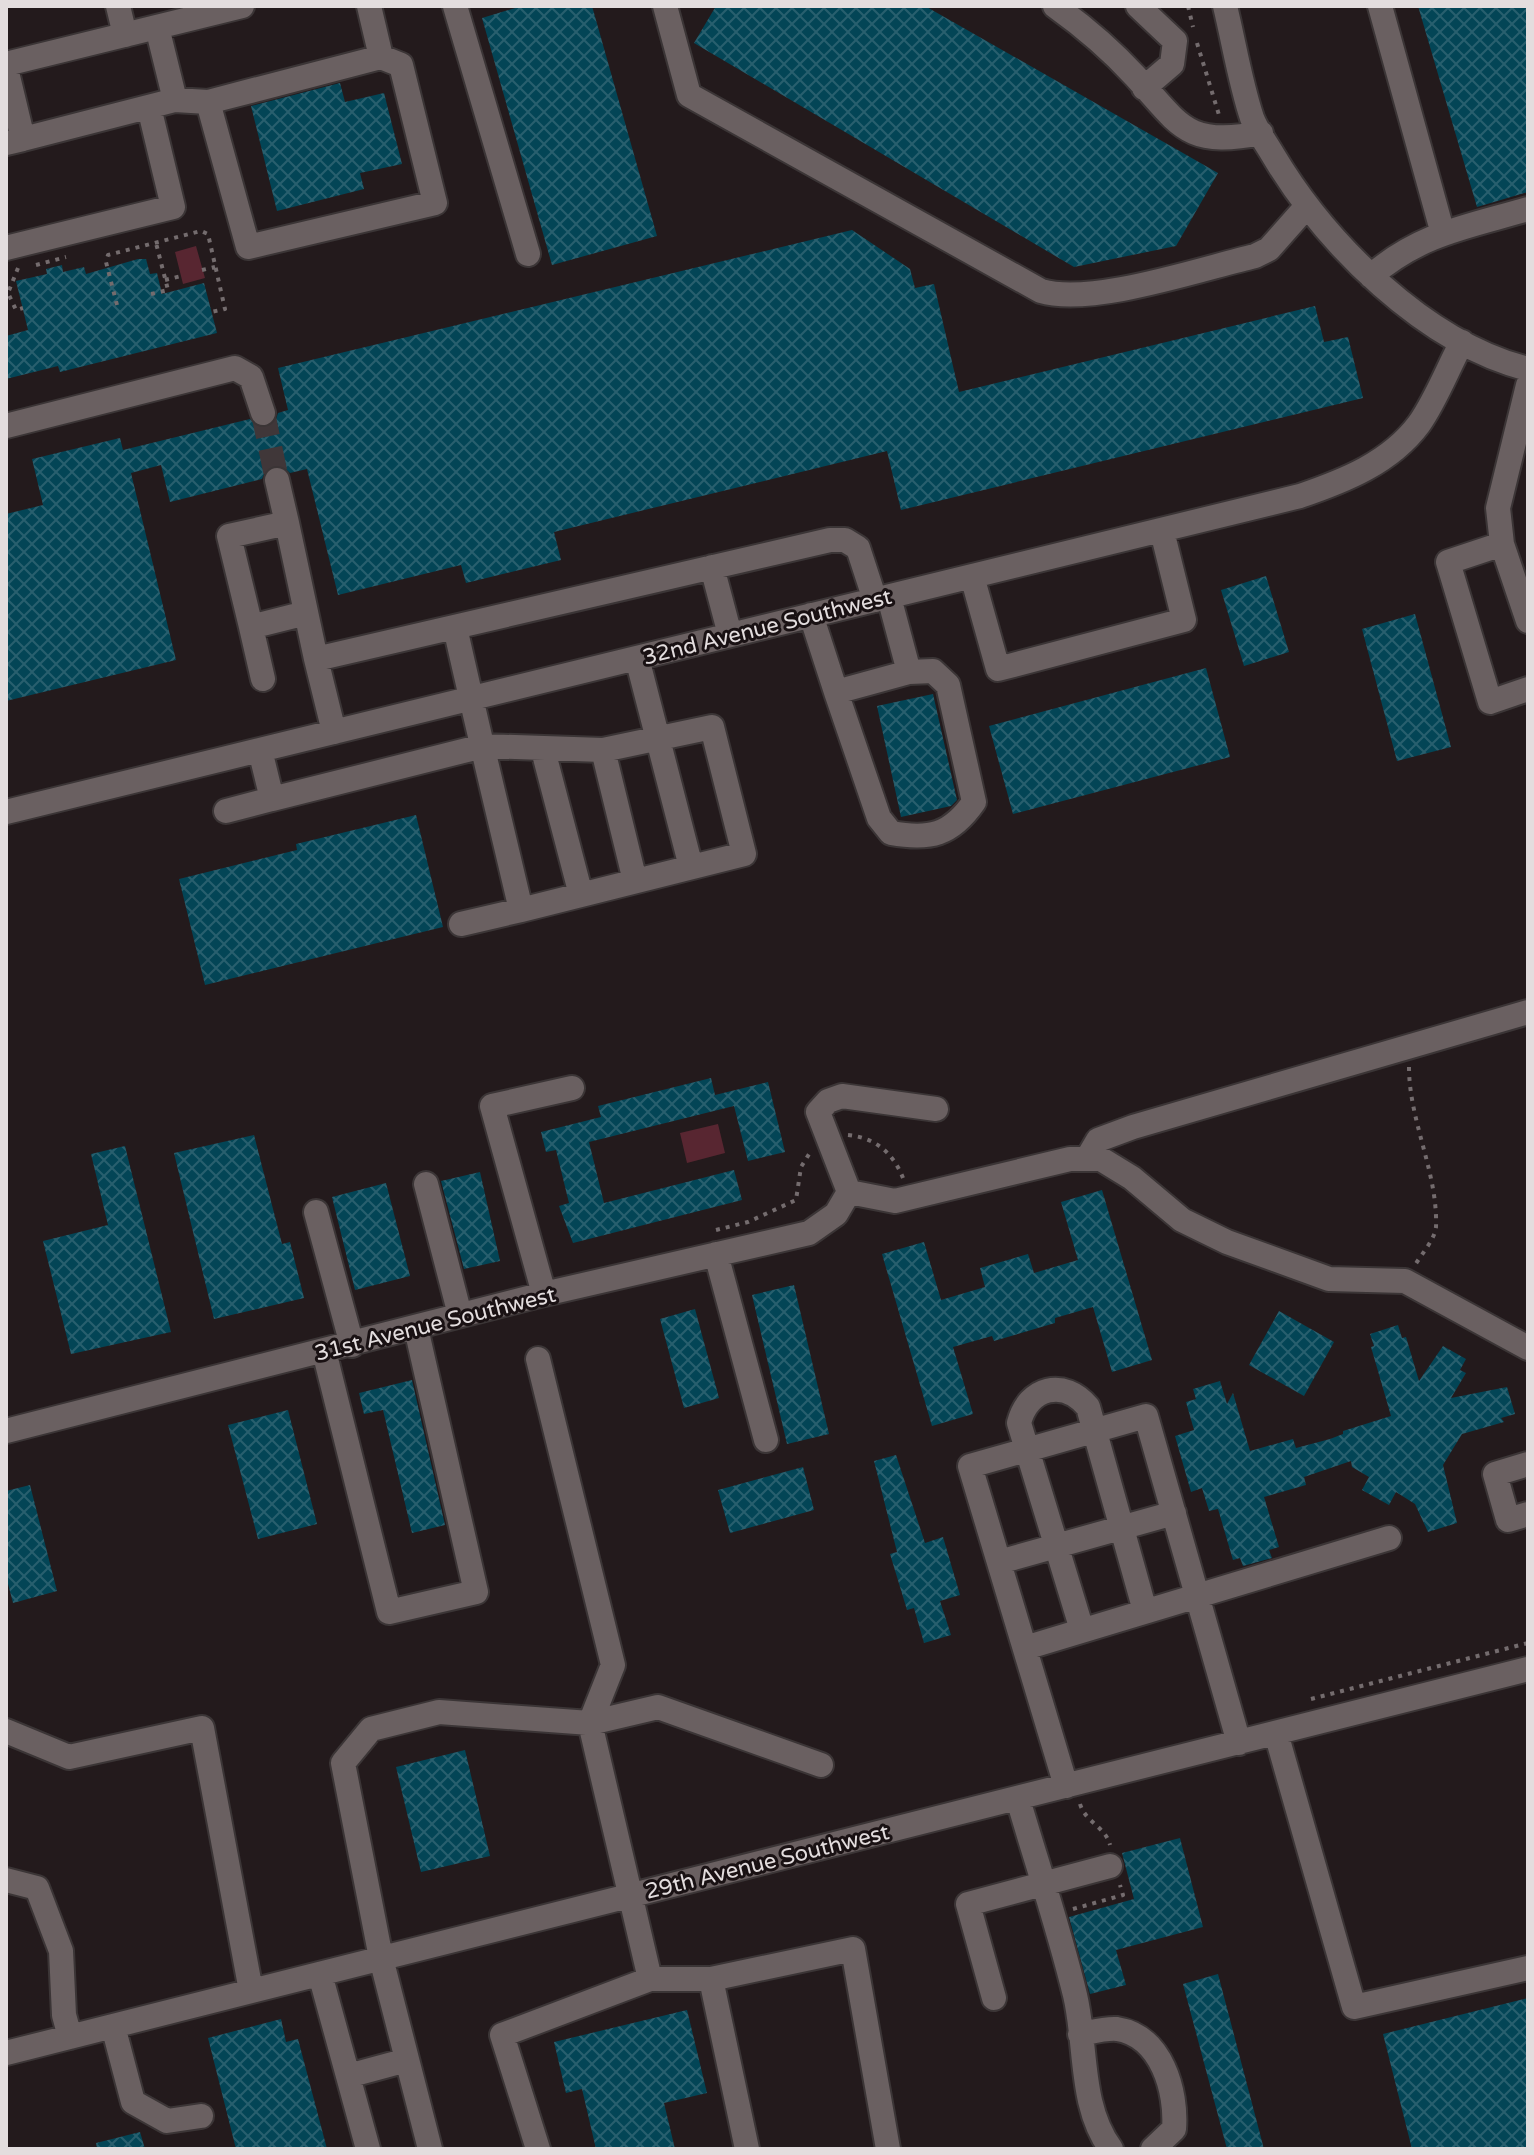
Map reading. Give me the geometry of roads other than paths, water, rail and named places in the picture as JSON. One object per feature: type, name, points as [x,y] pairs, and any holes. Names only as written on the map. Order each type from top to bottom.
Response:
[{"type":"street","points":[[118,6],[125,35]]},
{"type":"street","points":[[208,102],[248,247],[435,203],[401,65],[381,57],[208,102],[175,100],[15,141],[6,66],[242,6]]},
{"type":"street","points":[[369,6],[381,57]]},
{"type":"street","points":[[455,6],[528,254]]},
{"type":"street","points":[[665,6],[689,95],[1041,291],[1061,297],[1094,294],[1255,256],[1269,249],[1307,206]]},
{"type":"street","points":[[1055,6],[1081,25],[1144,88],[1164,113],[1192,132],[1228,140],[1261,133]]},
{"type":"street","points":[[1138,6],[1175,41],[1172,64],[1144,88]]},
{"type":"street","points":[[1225,6],[1253,121],[1307,206],[1371,276],[1462,342],[1528,369]]},
{"type":"street","points":[[1380,6],[1443,234]]},
{"type":"street","points":[[157,27],[175,100]]},
{"type":"street","points":[[14,254],[173,207],[149,107]]},
{"type":"street","points":[[1371,276],[1399,252],[1443,234],[1528,209]]},
{"type":"street","name":"32nd Avenue Southwest","points":[[6,812],[1300,496],[1349,479],[1387,455],[1419,424],[1462,342]]},
{"type":"street","points":[[6,426],[235,368],[251,377],[263,413]]},
{"type":"street","points":[[1526,404],[1498,508],[1502,544],[1528,621]]},
{"type":"street","points":[[277,480],[334,732]]},
{"type":"street","points":[[263,679],[229,536],[287,523]]},
{"type":"street","points":[[972,576],[998,669],[1184,620],[1162,531]]},
{"type":"street","points":[[316,659],[830,540],[845,540],[858,548],[882,598],[909,672]]},
{"type":"street","points":[[1502,544],[1448,562],[1490,702],[1528,689]]},
{"type":"street","points":[[712,567],[730,635]]},
{"type":"street","points":[[251,627],[306,613]]},
{"type":"street","points":[[811,615],[836,692],[879,818],[891,833],[917,838],[958,825],[974,802],[948,685],[933,671],[909,672],[836,692]]},
{"type":"street","points":[[455,627],[521,910]]},
{"type":"street","points":[[637,658],[691,867]]},
{"type":"street","points":[[226,811],[483,746],[603,750],[712,727],[744,854],[461,924]]},
{"type":"street","points":[[260,750],[272,799]]},
{"type":"street","points":[[543,750],[581,895]]},
{"type":"street","points":[[603,750],[635,881]]},
{"type":"street","points":[[1088,1157],[1098,1140],[1133,1127],[1528,1012]]},
{"type":"street","points":[[544,1294],[492,1106],[572,1088]]},
{"type":"street","points":[[936,1109],[842,1096],[828,1101],[818,1112],[849,1192],[895,1201],[1088,1157],[1112,1164],[1182,1220],[1227,1242],[1329,1279],[1405,1281],[1528,1348]]},
{"type":"street","points":[[426,1184],[460,1315]]},
{"type":"street","name":"31st Avenue Southwest","points":[[6,1431],[544,1294],[710,1244],[809,1233],[836,1214],[849,1192]]},
{"type":"street","points":[[316,1212],[352,1345]]},
{"type":"street","points":[[710,1244],[766,1440]]},
{"type":"street","points":[[324,1351],[389,1612],[476,1592],[416,1328]]},
{"type":"street","points":[[538,1359],[613,1665],[590,1723],[650,1979]]},
{"type":"street","points":[[1082,1630],[1019,1423],[1028,1401],[1048,1390],[1071,1392],[1088,1407],[1145,1611]]},
{"type":"street","points":[[1066,1786],[970,1466],[1146,1416],[1239,1743]]},
{"type":"street","points":[[1528,1464],[1495,1474],[1508,1520],[1528,1514]]},
{"type":"street","points":[[999,1562],[1174,1513]]},
{"type":"street","points":[[1025,1648],[1389,1538]]},
{"type":"street","name":"29th Avenue Southwest","points":[[6,2053],[1528,1669]]},
{"type":"street","points":[[430,2149],[381,1958],[343,1763],[371,1729],[439,1712],[590,1723],[658,1707],[821,1765]]},
{"type":"street","points":[[6,1731],[69,1757],[202,1728],[251,1991]]},
{"type":"street","points":[[1276,1733],[1354,2007],[1528,1968]]},
{"type":"street","points":[[1018,1799],[1076,1997],[1099,2133],[1111,2149]]},
{"type":"street","points":[[994,1998],[968,1904],[1110,1866]]},
{"type":"street","points":[[6,1880],[37,1888],[61,1951],[64,2015],[70,2037]]},
{"type":"street","points":[[538,2149],[502,2035],[650,1979],[711,1979],[853,1949],[888,2149]]},
{"type":"street","points":[[320,1974],[368,2149]]},
{"type":"street","points":[[711,1979],[747,2149]]},
{"type":"street","points":[[113,2026],[133,2102],[167,2121],[201,2116]]},
{"type":"street","points":[[1080,2034],[1116,2029],[1136,2036],[1151,2049],[1168,2075],[1176,2109],[1174,2129],[1153,2149]]},
{"type":"street","points":[[348,2076],[407,2060]]},
{"type":"tunnel","points":[[263,413],[277,480]]}]
